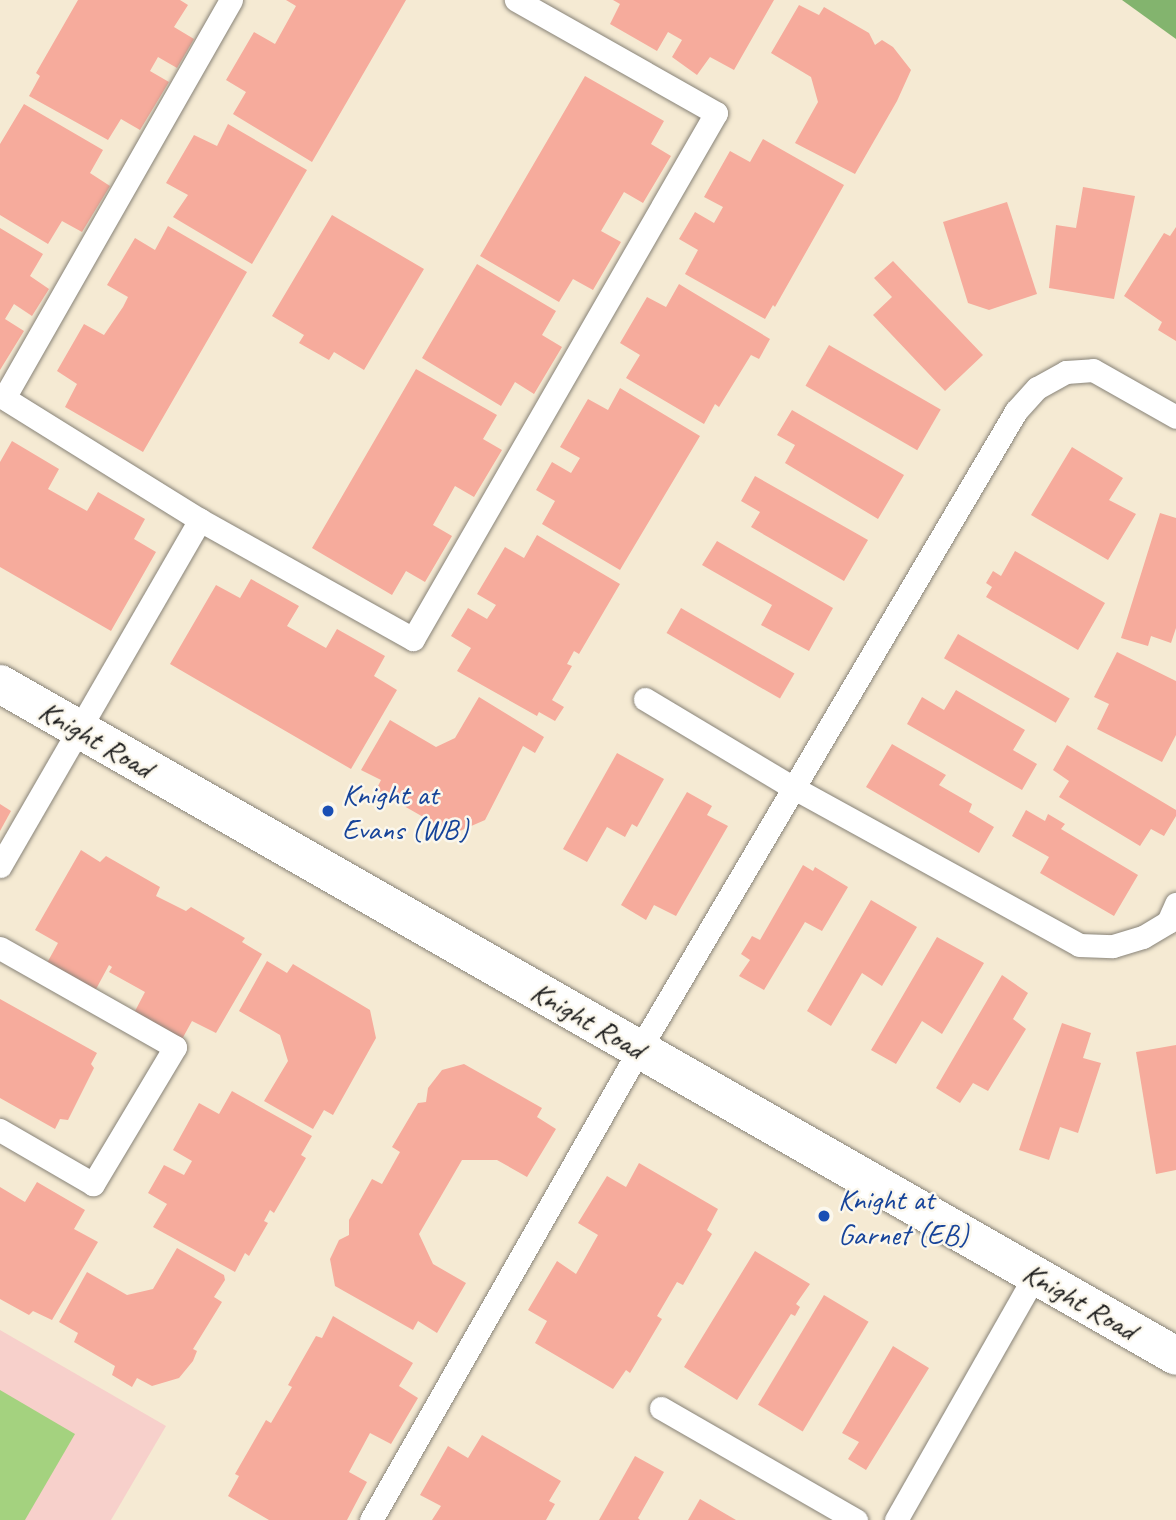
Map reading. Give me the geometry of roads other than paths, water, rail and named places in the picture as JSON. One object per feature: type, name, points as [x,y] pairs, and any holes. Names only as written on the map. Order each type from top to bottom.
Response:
[{"type":"street","name":"Knight Road","points":[[0,684],[1176,1356]]},
{"type":"lane","points":[[231,0],[4,398],[200,520],[413,639],[716,113],[516,0]]},
{"type":"lane","points":[[371,1520],[639,1050],[1016,411],[1037,388],[1066,372],[1093,370],[1176,417]]},
{"type":"lane","points":[[0,866],[200,520]]},
{"type":"lane","points":[[645,699],[794,788],[1079,945],[1113,946],[1143,937],[1168,922],[1176,904]]},
{"type":"lane","points":[[0,948],[176,1047],[93,1184],[0,1130]]},
{"type":"lane","points":[[896,1520],[1035,1275]]},
{"type":"lane","points":[[661,1408],[856,1520]]},
{"type":"place","name":"Knight at Evans (WB)","points":[[328,811]]},
{"type":"place","name":"Knight at Garnet (EB)","points":[[824,1216]]}]
